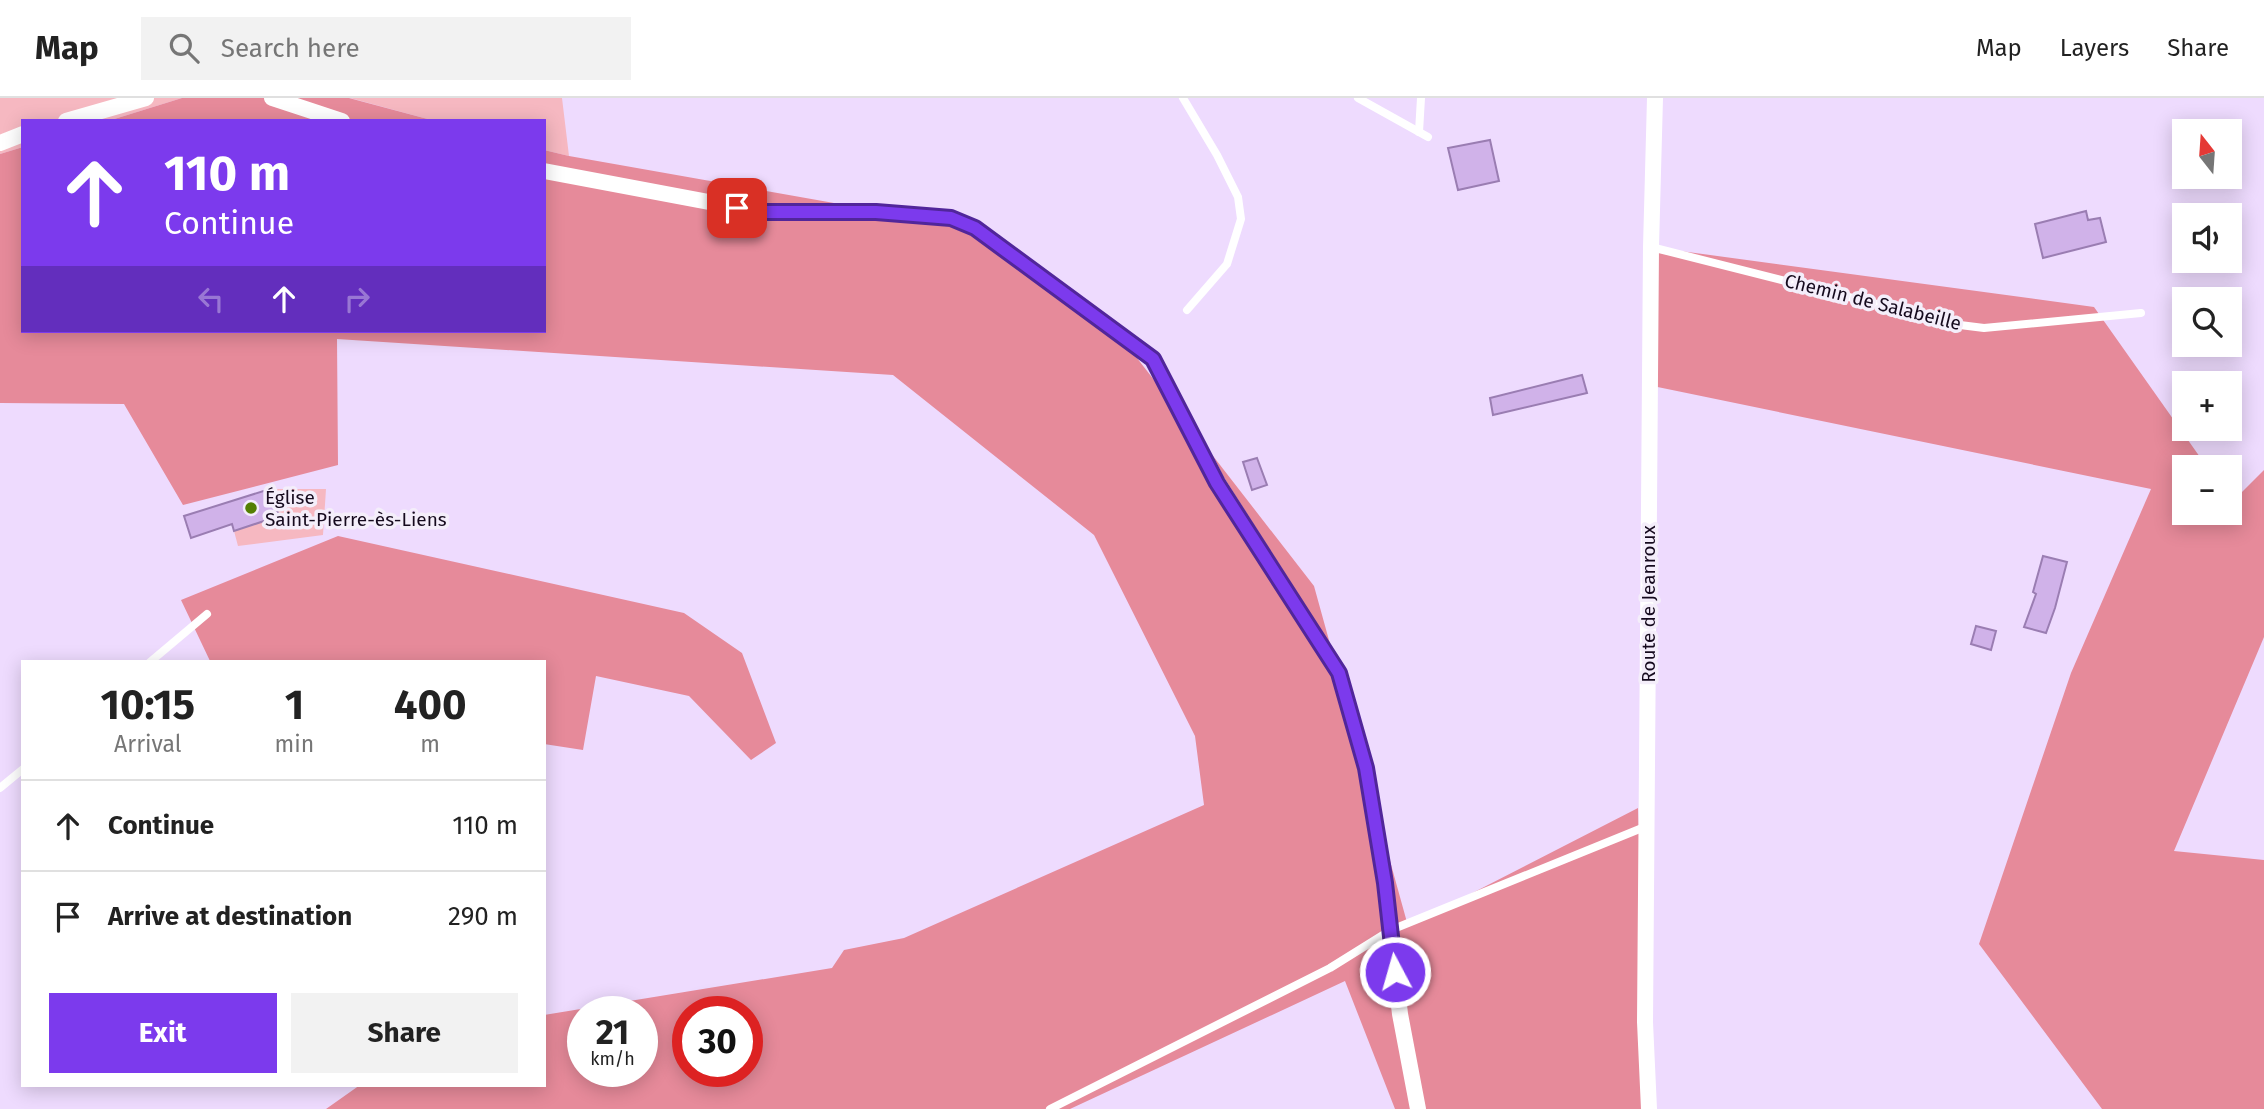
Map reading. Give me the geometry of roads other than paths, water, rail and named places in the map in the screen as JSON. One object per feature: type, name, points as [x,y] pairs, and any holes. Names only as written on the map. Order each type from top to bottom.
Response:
[{"type":"street","points":[[73,119],[146,98]]},
{"type":"street","points":[[272,98],[336,119]]},
{"type":"street","name":"Route de Jeanroux","points":[[1648,1109],[1645,1022],[1651,247],[1655,98]]},
{"type":"street","points":[[0,143],[21,135]]},
{"type":"street","points":[[546,171],[762,212],[876,212],[951,218],[975,228],[1153,359],[1217,483],[1339,673],[1366,768],[1385,883],[1400,1014],[1418,1109]]},
{"type":"lane","points":[[1184,98],[1217,155],[1237,197],[1241,219],[1227,264],[1187,310]]},
{"type":"lane","points":[[1358,98],[1428,137]]},
{"type":"lane","points":[[1419,132],[1420,98]]},
{"type":"lane","name":"Chemin de Salabeille","points":[[1651,247],[1960,325],[1983,328],[2141,313]]},
{"type":"lane","points":[[152,660],[206,614]]},
{"type":"lane","points":[[0,788],[21,771]]},
{"type":"lane","points":[[1050,1109],[1330,968],[1391,930],[1647,826]]},
{"type":"place","name":"Église Saint-Pierre-ès-Liens","points":[[251,508]]}]
